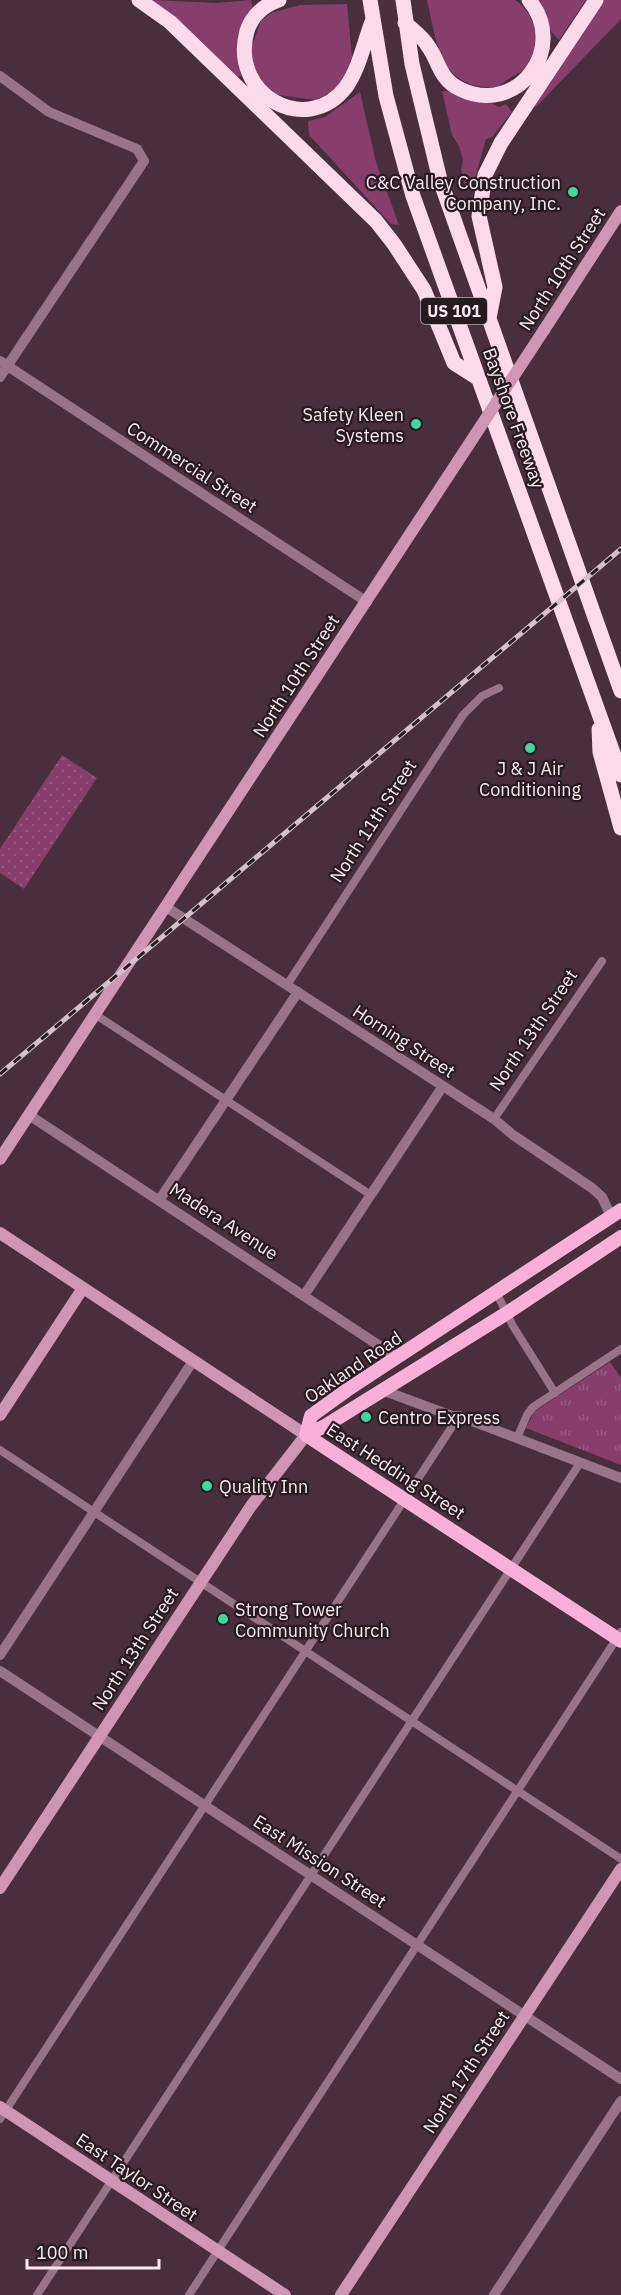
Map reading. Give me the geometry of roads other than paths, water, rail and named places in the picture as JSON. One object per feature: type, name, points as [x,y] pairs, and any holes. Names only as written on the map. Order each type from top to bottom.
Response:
[{"type":"highway","points":[[139,0],[170,22],[376,221],[424,290],[454,363],[479,379]]},
{"type":"highway","points":[[279,0],[264,8],[250,24],[244,42],[243,59],[249,77],[261,92],[276,103],[291,108],[321,105],[336,97],[354,72],[372,22]]},
{"type":"highway","name":"Bayshore Freeway","points":[[370,0],[372,22],[397,144],[436,262],[621,776]]},
{"type":"highway","name":"Bayshore Freeway","points":[[403,0],[412,64],[440,180],[488,321],[621,691]]},
{"type":"highway","points":[[405,23],[429,46],[437,67],[457,88],[469,93],[500,93],[516,87],[531,76],[542,50],[543,32],[540,20],[529,0]]},
{"type":"highway","points":[[488,321],[495,287],[479,216],[485,175],[501,143],[596,0]]},
{"type":"highway","points":[[599,712],[600,752],[621,828]]},
{"type":"main road","name":"North 10th Street","points":[[0,1159],[621,211]]},
{"type":"main road","name":"Oakland Road","points":[[306,1435],[311,1416],[616,1213]]},
{"type":"main road","name":"East Hedding Street","points":[[0,1232],[306,1435],[620,1637]]},
{"type":"main road","name":"Oakland Road","points":[[306,1435],[507,1313],[621,1238]]},
{"type":"main road","points":[[0,1415],[83,1288]]},
{"type":"main road","name":"North 13th Street","points":[[0,1888],[199,1583],[281,1465],[306,1435]]},
{"type":"main road","name":"North 17th Street","points":[[341,2295],[621,1869]]},
{"type":"main road","name":"East Taylor Street","points":[[2,2112],[285,2295]]},
{"type":"street","points":[[0,76],[49,112],[137,149],[144,161],[4,363],[0,377]]},
{"type":"street","name":"Commercial Street","points":[[4,363],[367,602]]},
{"type":"street","name":"North 11th Street","points":[[287,985],[463,715],[482,696],[500,688]]},
{"type":"street","name":"Horning Street","points":[[166,907],[494,1119],[513,1135],[592,1188],[616,1213]]},
{"type":"street","name":"North 13th Street","points":[[494,1119],[602,961]]},
{"type":"street","points":[[160,1199],[298,992]]},
{"type":"street","points":[[96,1015],[371,1195]]},
{"type":"street","points":[[305,1294],[443,1086]]},
{"type":"street","name":"Madera Avenue","points":[[29,1115],[305,1294],[398,1358]]},
{"type":"street","points":[[496,1293],[555,1393]]},
{"type":"street","points":[[518,1438],[527,1415],[533,1407],[621,1349]]},
{"type":"street","points":[[0,1655],[193,1360]]},
{"type":"street","points":[[382,1390],[452,1416],[459,1416],[621,1478]]},
{"type":"street","points":[[2,2112],[207,1806],[459,1416]]},
{"type":"street","points":[[0,1450],[621,1859]]},
{"type":"street","points":[[37,2295],[580,1462]]},
{"type":"street","points":[[189,2295],[620,1637]]},
{"type":"street","name":"East Mission Street","points":[[0,1671],[621,2079]]},
{"type":"street","points":[[494,2295],[621,2101]]},
{"type":"railway","points":[[0,1074],[621,549]]},
{"type":"place","name":"C&C Valley Construction Company, Inc.","points":[[573,192]]},
{"type":"place","name":"Safety Kleen Systems","points":[[416,424]]},
{"type":"place","name":"J & J Air Conditioning","points":[[530,748]]},
{"type":"place","name":"Centro Express","points":[[366,1417]]},
{"type":"place","name":"Quality Inn","points":[[207,1486]]},
{"type":"place","name":"Strong Tower Community Church","points":[[223,1619]]}]
